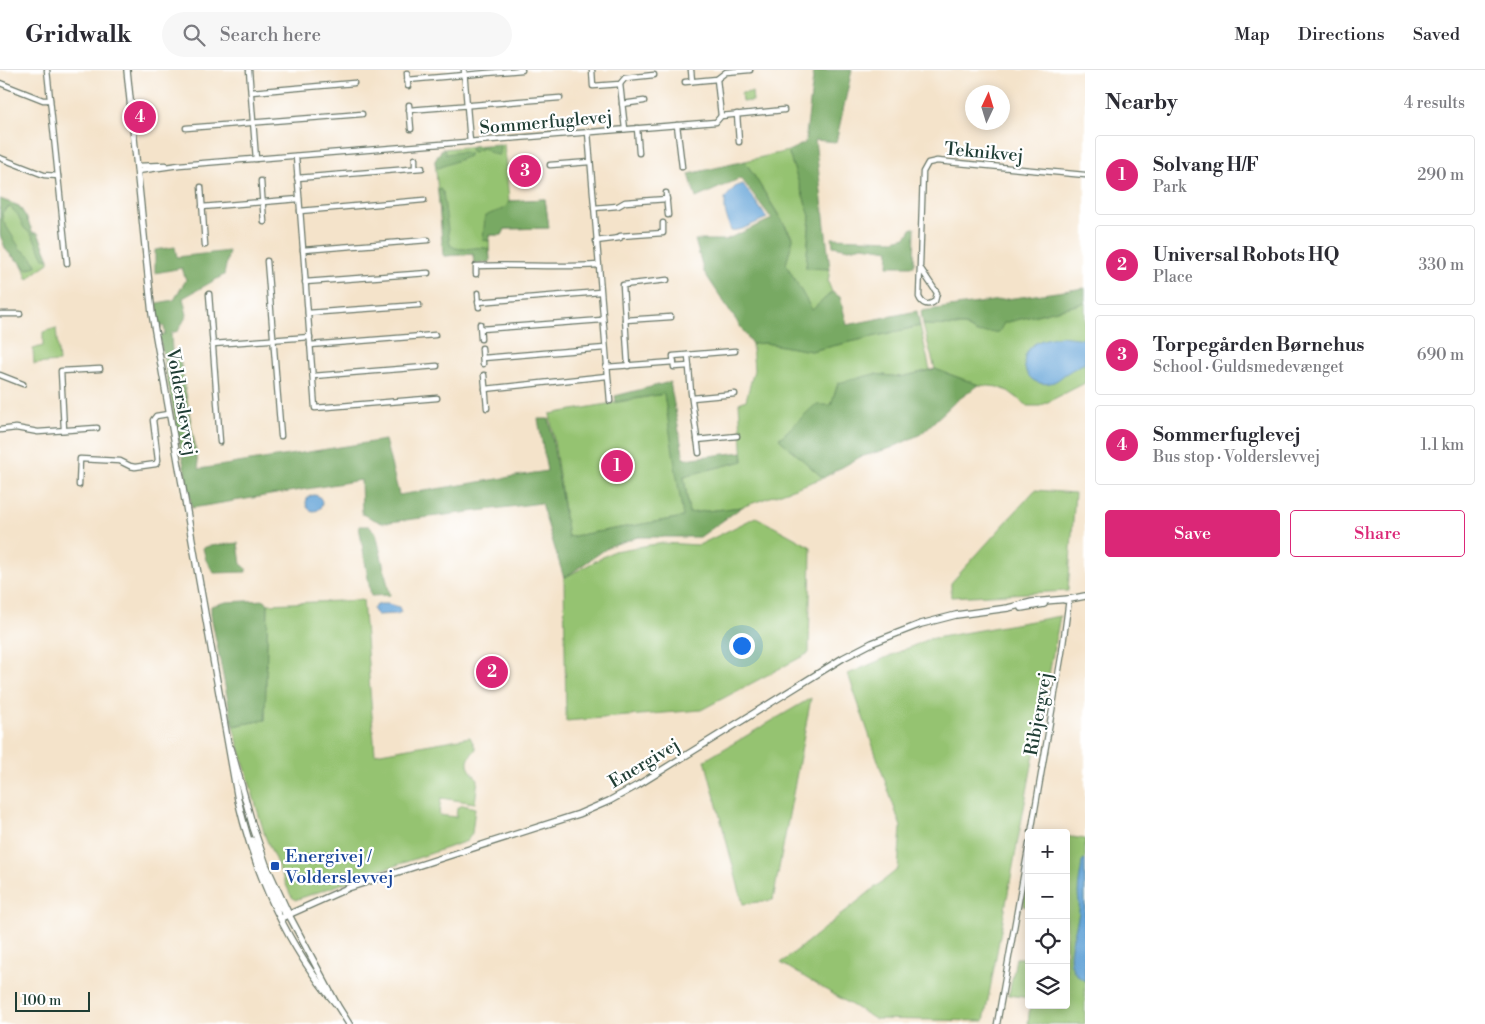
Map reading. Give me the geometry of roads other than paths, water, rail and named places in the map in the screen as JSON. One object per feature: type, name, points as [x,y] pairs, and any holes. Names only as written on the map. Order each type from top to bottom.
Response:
[{"type":"street","points":[[46,70],[67,263]]},
{"type":"street","name":"Volderslevvej","points":[[127,70],[152,314],[168,414],[238,800],[258,867],[281,918],[307,964],[337,1005]]},
{"type":"street","points":[[249,70],[256,159]]},
{"type":"street","points":[[407,80],[464,72],[522,70]]},
{"type":"street","points":[[592,70],[593,86],[620,84]]},
{"type":"street","points":[[691,70],[692,81]]},
{"type":"street","points":[[685,82],[717,79],[726,71],[750,70]]},
{"type":"street","points":[[464,72],[470,142]]},
{"type":"street","points":[[407,73],[408,86]]},
{"type":"street","points":[[625,129],[620,84],[625,78],[647,73],[654,75]]},
{"type":"street","points":[[717,79],[721,116]]},
{"type":"street","points":[[0,83],[44,100],[50,100]]},
{"type":"street","points":[[251,92],[354,83]]},
{"type":"street","points":[[411,129],[409,108],[467,106],[560,98]]},
{"type":"street","points":[[622,104],[644,102]]},
{"type":"street","name":"Sommerfuglevej","points":[[137,169],[716,122],[721,116],[784,110]]},
{"type":"street","points":[[186,128],[362,114]]},
{"type":"street","points":[[737,114],[739,142]]},
{"type":"street","points":[[677,125],[682,167]]},
{"type":"street","points":[[637,128],[639,153]]},
{"type":"street","points":[[588,132],[610,401]]},
{"type":"street","points":[[296,156],[315,408],[437,398]]},
{"type":"street","points":[[564,156],[564,164]]},
{"type":"street","points":[[0,158],[44,175],[58,176]]},
{"type":"street","points":[[415,159],[415,168]]},
{"type":"street","name":"Teknikvej","points":[[921,269],[936,293],[935,301],[932,304],[926,305],[921,302],[919,297],[923,172],[928,163],[937,161],[1085,176]]},
{"type":"street","points":[[550,165],[590,162]]},
{"type":"street","points":[[297,178],[422,168]]},
{"type":"street","points":[[261,181],[264,222]]},
{"type":"street","points":[[201,188],[205,245]]},
{"type":"street","points":[[417,194],[417,201]]},
{"type":"street","points":[[594,208],[618,206],[626,202],[666,196],[668,215]]},
{"type":"street","points":[[202,207],[299,199]]},
{"type":"street","points":[[300,211],[424,200]]},
{"type":"street","points":[[596,240],[663,233],[663,223]]},
{"type":"street","points":[[303,250],[428,240]]},
{"type":"street","points":[[267,261],[281,436]]},
{"type":"street","points":[[476,274],[476,266],[562,267],[598,264]]},
{"type":"street","points":[[305,282],[428,273]]},
{"type":"street","points":[[628,366],[623,285],[667,280]]},
{"type":"street","points":[[478,292],[479,304],[600,292]]},
{"type":"street","points":[[209,294],[220,442]]},
{"type":"street","points":[[308,314],[419,305]]},
{"type":"street","points":[[0,314],[20,314]]},
{"type":"street","points":[[625,320],[671,317]]},
{"type":"street","points":[[481,339],[480,327],[602,320]]},
{"type":"street","points":[[310,345],[435,335]]},
{"type":"street","points":[[213,344],[310,337]]},
{"type":"street","points":[[482,348],[483,364]]},
{"type":"street","points":[[483,358],[605,348]]},
{"type":"street","points":[[689,366],[674,368],[673,356],[735,351]]},
{"type":"street","points":[[688,355],[699,453]]},
{"type":"street","points":[[606,368],[674,362]]},
{"type":"street","points":[[313,376],[437,366]]},
{"type":"street","points":[[64,430],[61,370],[100,369]]},
{"type":"street","points":[[0,375],[23,384]]},
{"type":"street","points":[[484,375],[487,408]]},
{"type":"street","points":[[485,389],[607,376]]},
{"type":"street","points":[[692,398],[735,394]]},
{"type":"street","points":[[79,485],[80,459],[120,461],[135,467],[156,464],[158,460],[154,420],[156,416],[168,414]]},
{"type":"street","points":[[0,430],[16,428],[38,432],[96,428]]},
{"type":"street","points":[[697,440],[737,436]]},
{"type":"street","name":"Energivej","points":[[281,918],[348,888],[579,814],[638,785],[843,658],[872,643],[921,624],[956,615],[1008,608],[1032,602],[1085,596]]},
{"type":"street","name":"Ribjergvej","points":[[1032,829],[1061,660],[1069,599]]},
{"type":"street","name":"Volderslevvej","points":[[227,736],[266,865],[289,914],[349,1024]]},
{"type":"street","points":[[238,800],[279,906],[285,913],[289,914]]},
{"type":"street","points":[[997,1024],[1025,866]]},
{"type":"water","points":[[743,184],[767,218],[742,229],[731,231],[725,211],[725,198],[736,186]]},
{"type":"water","points":[[1060,336],[1085,339],[1085,363],[1054,382],[1045,384],[1037,382],[1027,373],[1025,358],[1028,351],[1037,342]]},
{"type":"water","points":[[314,495],[320,497],[322,503],[320,509],[314,511],[308,509],[306,503],[308,497]]},
{"type":"water","points":[[379,604],[399,607],[401,612],[377,615],[373,608]]},
{"type":"water","points":[[1085,859],[1085,981],[1076,974],[1070,958],[1078,918],[1078,893],[1082,862]]},
{"type":"place","name":"Sommerfuglevej","points":[[140,117]]},
{"type":"place","name":"Torpegården Børnehus","points":[[525,171]]},
{"type":"place","name":"Solvang H/F","points":[[617,466]]},
{"type":"place","name":"Universal Robots HQ","points":[[492,672]]},
{"type":"place","name":"Energivej / Volderslevvej","points":[[275,866]]}]
